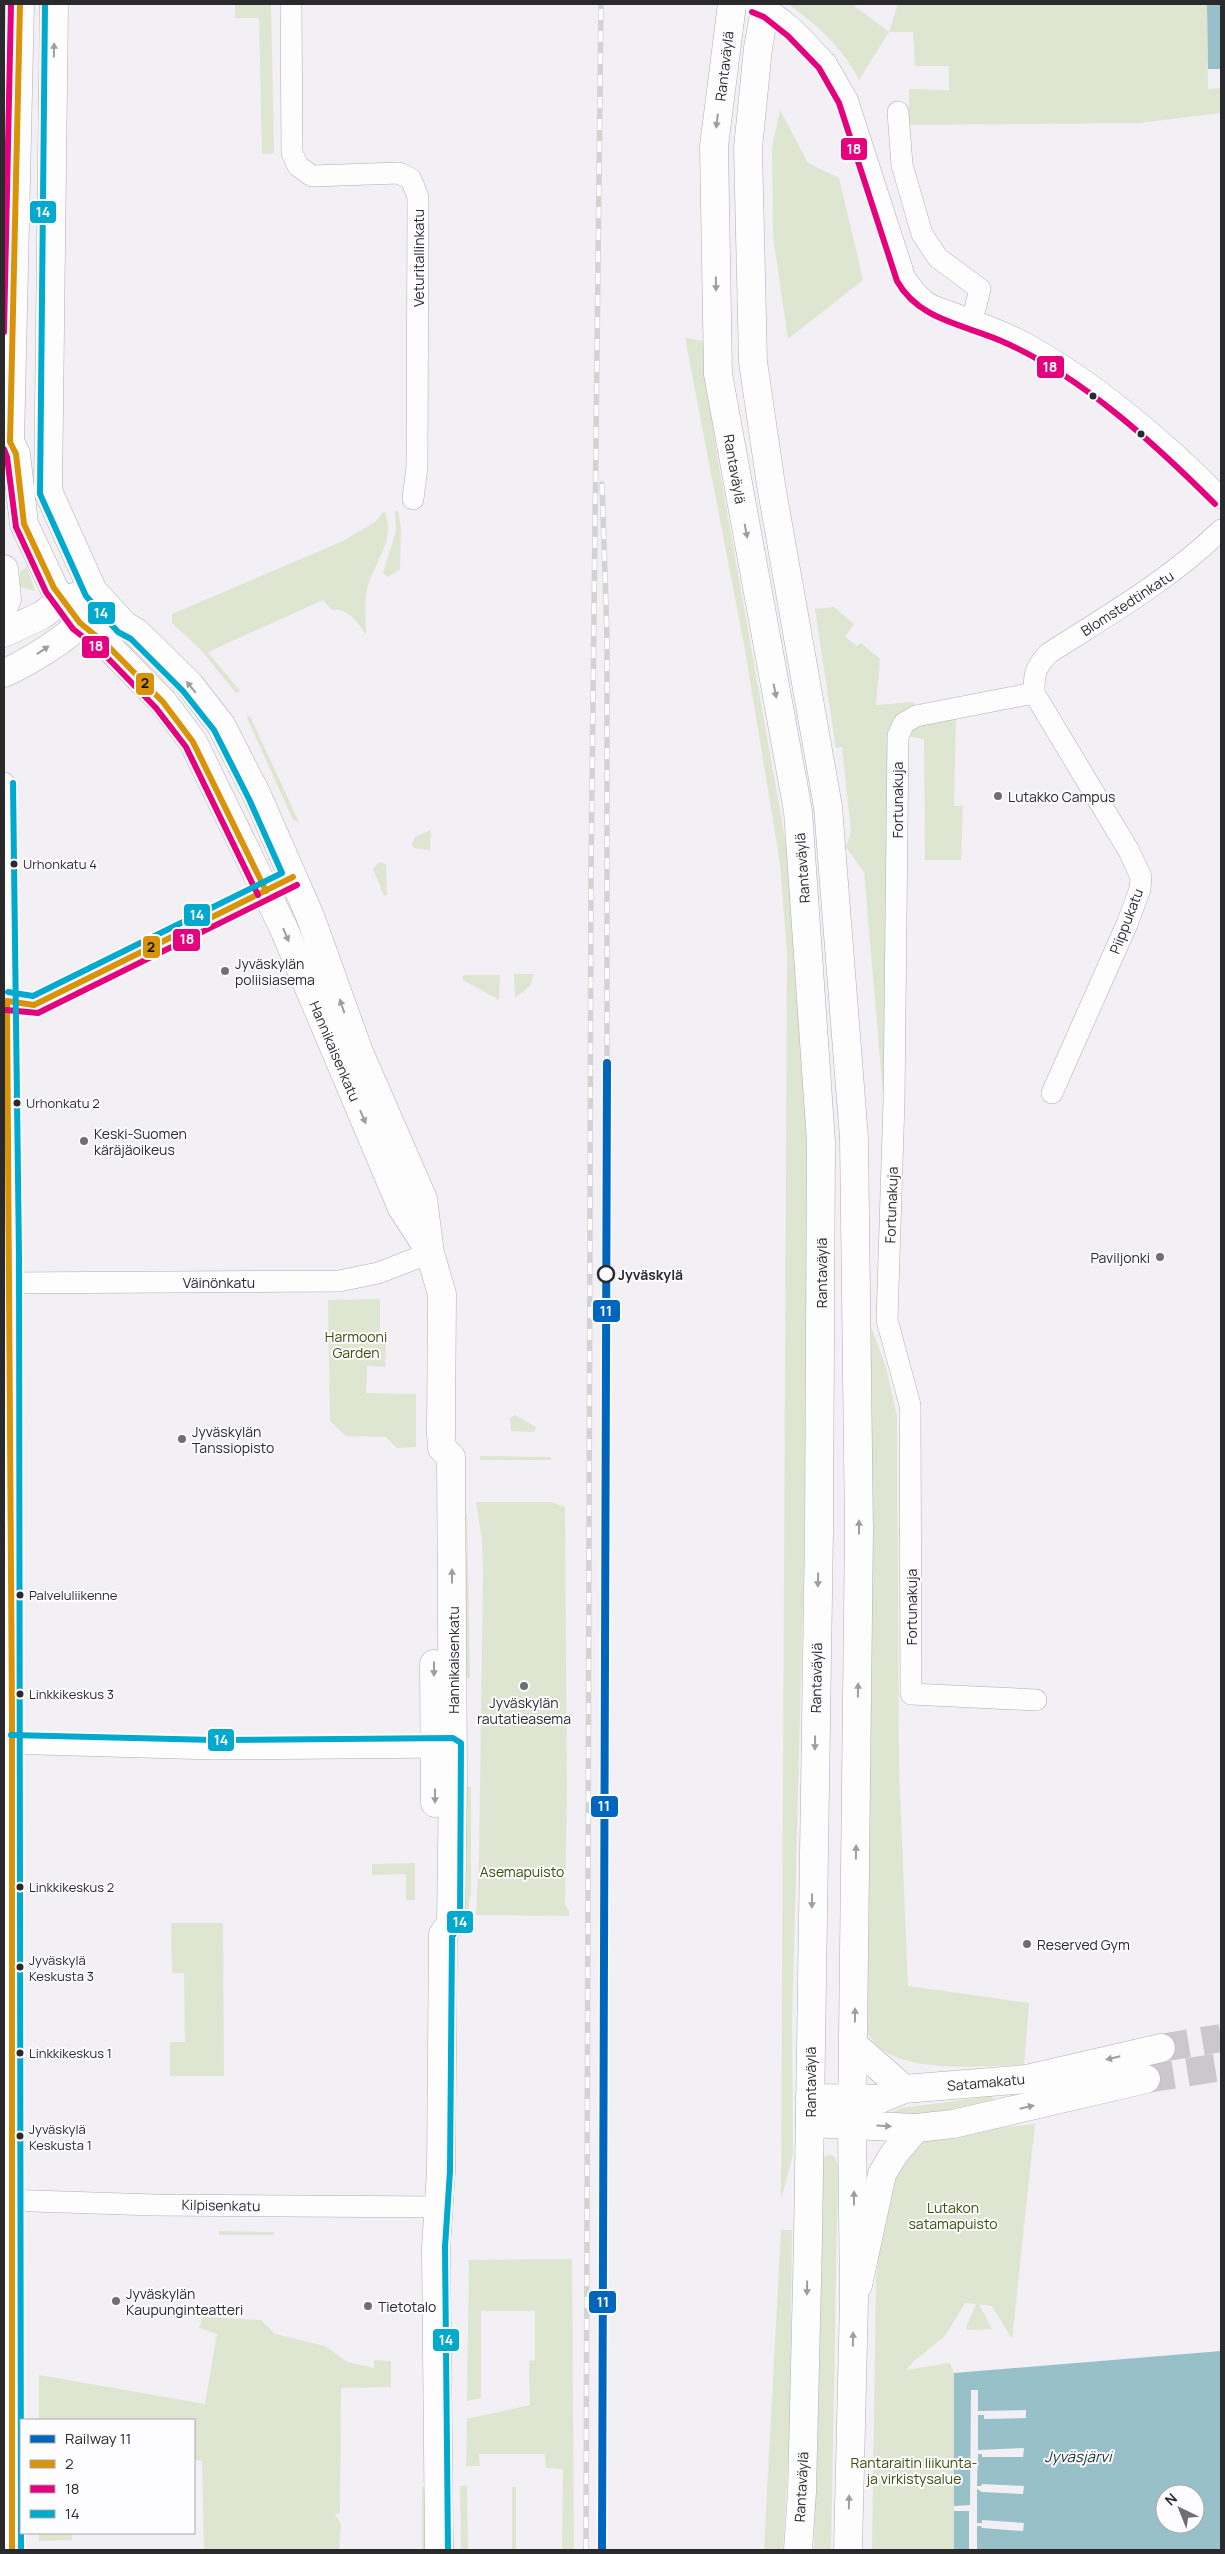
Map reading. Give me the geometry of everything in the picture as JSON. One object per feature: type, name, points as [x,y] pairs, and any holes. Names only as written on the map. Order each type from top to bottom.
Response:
[{"type":"main road","name":"Hannikaisenkatu","points":[[20,4],[7,448],[16,454],[24,524],[62,601],[80,623],[106,644],[163,702],[193,742],[266,890],[398,1197],[430,1253]]},
{"type":"main road","name":"Hannikaisenkatu","points":[[54,4],[48,491],[93,591],[124,625],[136,632],[190,685],[221,725],[257,795],[315,929],[359,1052],[423,1199],[430,1253],[442,1294],[442,1448],[434,1457],[443,1747],[435,1924],[443,1934],[441,2171],[436,2248],[439,2550]]},
{"type":"main road","name":"Rantaväylä","points":[[732,4],[714,146],[718,374],[798,811],[821,1142],[819,1532],[810,2110],[802,2492],[798,2550]]},
{"type":"main road","points":[[766,4],[758,48],[748,148],[753,362],[773,495],[828,806],[854,1138],[859,1529],[853,2111],[854,2300],[848,2550]]},
{"type":"main road","points":[[4,569],[7,599],[4,606]]},
{"type":"main road","points":[[4,633],[42,615],[62,601],[93,591]]},
{"type":"main road","points":[[4,673],[18,667],[80,623],[93,591]]},
{"type":"main road","points":[[854,2045],[904,2089]]},
{"type":"main road","name":"Satamakatu","points":[[853,2111],[904,2089],[1027,2079],[1161,2048]]},
{"type":"main road","name":"Satamakatu","points":[[810,2110],[853,2111],[916,2128],[953,2124],[1146,2079]]},
{"type":"main road","points":[[854,2300],[866,2254],[882,2174],[894,2154],[916,2128]]},
{"type":"street","name":"Veturitallinkatu","points":[[290,4],[292,153],[298,166],[312,176],[399,173],[411,179],[418,197],[417,467],[413,499]]},
{"type":"street","points":[[756,4],[768,9],[794,30],[826,63],[847,98],[905,278],[915,292],[928,303],[1027,344],[1064,368],[1127,414],[1195,471],[1221,498]]},
{"type":"street","points":[[898,112],[902,165],[922,234],[938,258],[980,289],[972,321]]},
{"type":"street","name":"Blomstedtinkatu","points":[[1034,684],[1038,664],[1048,653],[1162,582],[1186,563],[1221,530]]},
{"type":"street","name":"Piippukatu","points":[[1034,684],[1130,851],[1141,877],[1140,889],[1127,924],[1052,1093]]},
{"type":"street","name":"Fortunakuja","points":[[1034,684],[916,716],[904,723],[898,736],[894,1101],[887,1320],[910,1405],[911,1694],[1036,1700]]},
{"type":"street","points":[[4,783],[7,1001],[7,2200],[12,2550]]},
{"type":"street","points":[[7,1001],[34,1005],[293,877]]},
{"type":"street","name":"Väinönkatu","points":[[6,1283],[339,1281],[378,1273],[430,1253]]},
{"type":"street","points":[[7,1744],[214,1749],[443,1747]]},
{"type":"street","name":"Kilpisenkatu","points":[[7,2200],[154,2205],[438,2207]]},
{"type":"green space","points":[[235,4],[271,4],[274,153],[262,154],[259,18],[235,18]]},
{"type":"green space","points":[[791,4],[852,4],[889,32],[859,80],[846,58],[830,39]]},
{"type":"green space","points":[[898,4],[1207,4],[1208,89],[1221,88],[1221,113],[1139,123],[909,125],[909,89],[949,90],[949,66],[915,66],[913,32],[889,32]]},
{"type":"green space","points":[[780,110],[808,163],[839,178],[863,280],[788,339],[773,236],[772,148]]},
{"type":"green space","points":[[685,338],[705,341],[716,449],[788,856],[805,1022],[807,1206],[804,1564],[792,2019],[793,2154],[781,2200],[787,952],[780,863],[745,650]]},
{"type":"green space","points":[[398,510],[401,528],[400,569],[387,577],[383,573],[396,531],[395,512]]},
{"type":"green space","points":[[384,511],[388,531],[383,551],[367,590],[365,606],[366,634],[348,613],[332,610],[323,600],[208,652],[240,691],[236,693],[200,649],[172,623],[172,614],[343,541],[375,522]]},
{"type":"green space","points":[[27,566],[35,591],[20,587],[20,572]]},
{"type":"green space","points":[[834,607],[854,624],[845,637],[857,646],[861,643],[880,659],[876,705],[914,702],[915,708],[890,734],[883,1093],[864,872],[846,847],[851,832],[842,747],[836,748],[815,609]]},
{"type":"green space","points":[[250,716],[299,822],[293,820],[247,718]]},
{"type":"green space","points":[[956,716],[954,806],[963,806],[961,860],[925,860],[924,739],[906,736],[912,726]]},
{"type":"green space","points":[[431,830],[430,850],[414,848],[412,845],[415,837]]},
{"type":"green space","points":[[379,862],[386,864],[387,895],[384,896],[373,869]]},
{"type":"green space","points":[[514,974],[534,974],[530,986],[515,998]]},
{"type":"green space","points":[[500,975],[499,1000],[463,980],[462,976]]},
{"type":"green space","name":"Harmooni Garden","points":[[380,1299],[380,1337],[386,1338],[385,1367],[367,1366],[366,1393],[416,1394],[416,1447],[397,1448],[386,1437],[346,1436],[330,1421],[328,1300]]},
{"type":"green space","points":[[868,1319],[886,1367],[897,1416],[899,1768],[908,1986],[1029,2003],[1024,2065],[961,2067],[937,2066],[914,2062],[894,2056],[878,2046],[866,2027],[864,2016]]},
{"type":"green space","points":[[515,1415],[536,1427],[534,1432],[511,1431],[510,1418]]},
{"type":"green space","points":[[480,1456],[551,1457],[551,1460],[480,1460]]},
{"type":"green space","name":"Asemapuisto","points":[[476,1502],[551,1502],[565,1507],[567,1789],[565,1904],[569,1911],[569,1916],[476,1915],[479,1858],[483,1574],[482,1539]]},
{"type":"green space","points":[[461,1514],[467,1514],[470,1678],[463,1678]]},
{"type":"green space","points":[[467,1787],[471,1787],[471,1892],[468,1912],[463,1911],[466,1892]]},
{"type":"green space","points":[[415,1863],[415,1900],[406,1900],[406,1874],[372,1875],[372,1864]]},
{"type":"green space","points":[[171,1923],[223,1923],[224,2076],[170,2076],[170,2042],[185,2042],[184,1973],[172,1973]]},
{"type":"green space","points":[[992,2096],[995,2107],[962,2114],[894,2115],[893,2112],[901,2108]]},
{"type":"green space","name":"Lutakon satamapuisto","points":[[1035,2124],[1012,2339],[992,2306],[979,2304],[992,2329],[967,2330],[966,2327],[976,2304],[965,2303],[945,2336],[914,2361],[906,2370],[950,2363],[954,2373],[954,2550],[872,2550],[876,2281],[882,2222],[901,2159],[926,2136]]},
{"type":"green space","points":[[828,2155],[834,2156],[838,2165],[831,2550],[814,2550],[821,2159]]},
{"type":"green space","points":[[781,2230],[792,2230],[790,2426],[783,2550],[764,2550]]},
{"type":"green space","points":[[219,2231],[274,2232],[274,2235],[219,2235]]},
{"type":"green space","points":[[572,2259],[574,2550],[562,2550],[563,2469],[546,2468],[545,2454],[479,2454],[480,2466],[466,2466],[467,2419],[530,2405],[529,2361],[535,2360],[535,2311],[481,2311],[481,2398],[467,2401],[469,2260]]},
{"type":"green space","points":[[203,2317],[261,2320],[275,2334],[325,2346],[347,2362],[374,2368],[374,2360],[391,2361],[391,2387],[341,2388],[340,2513],[335,2514],[341,2525],[339,2550],[204,2550],[202,2461],[195,2460],[195,2419],[39,2419],[39,2375],[205,2404],[217,2334],[199,2328]]},
{"type":"green space","points":[[460,2486],[467,2486],[468,2550],[461,2550]]},
{"type":"green space","points":[[422,2487],[427,2487],[427,2550],[422,2550]]},
{"type":"green space","points":[[512,2487],[516,2487],[516,2550],[512,2550]]},
{"type":"green space","points":[[39,2534],[72,2534],[72,2540],[39,2541]]},
{"type":"water","points":[[1207,4],[1221,4],[1221,69],[1208,69]]},
{"type":"water","name":"Jyväsjärvi","points":[[1221,2351],[1221,2550],[954,2550],[954,2373]]},
{"type":"pier","points":[[971,2390],[978,2390],[978,2411],[1026,2410],[1026,2418],[984,2419],[984,2415],[978,2415],[978,2450],[1024,2448],[1023,2457],[982,2457],[982,2454],[978,2454],[977,2486],[982,2484],[1024,2486],[1023,2494],[982,2492],[977,2489],[977,2523],[982,2523],[982,2520],[1024,2523],[1023,2531],[977,2526],[977,2550],[969,2550],[969,2511],[954,2511],[954,2506],[970,2505]]},
{"type":"tunnel","points":[[1161,2048],[1221,2038]]},
{"type":"tunnel","points":[[1146,2079],[1221,2067]]},
{"type":"railway","points":[[586,2550],[591,875],[601,4]]},
{"type":"railway","points":[[602,484],[607,636],[607,1063]]},
{"type":"rail line","name":"11","points":[[602,2550],[607,1063]]},
{"type":"transit line","name":"18","points":[[4,332],[11,4]]},
{"type":"transit line","name":"2","points":[[20,4],[10,442],[16,454],[24,524],[54,588],[80,623],[106,644],[163,702],[193,742],[266,891]]},
{"type":"transit line","name":"14","points":[[8,992],[33,996],[282,873],[249,799],[214,730],[183,691],[131,639],[118,632],[86,596],[40,494],[45,4]]},
{"type":"transit line","name":"18","points":[[752,12],[764,17],[788,36],[819,68],[839,103],[897,281],[906,294],[928,312],[999,340],[1029,354],[1058,371],[1141,434],[1215,504]]},
{"type":"transit line","name":"18","points":[[4,449],[7,457],[16,527],[46,592],[73,629],[100,650],[156,708],[186,747],[258,895]]},
{"type":"transit line","name":"14","points":[[13,783],[19,1256],[21,2419]]},
{"type":"transit line","name":"2","points":[[7,1001],[34,1005],[293,877]]},
{"type":"transit line","name":"18","points":[[6,1010],[38,1013],[297,885]]},
{"type":"transit line","name":"2","points":[[7,1001],[12,1715],[12,2550]]},
{"type":"transit line","name":"14","points":[[11,1735],[214,1740],[453,1738],[461,1743],[460,1924],[452,1937],[450,2171],[445,2247],[448,2550]]},
{"type":"transit line","name":"14","points":[[21,2534],[21,2550]]},
{"type":"place","name":"Lutakko Campus","points":[[998,796]]},
{"type":"place","name":"Urhonkatu 4","points":[[14,864]]},
{"type":"place","name":"Jyväskylän poliisiasema","points":[[225,971]]},
{"type":"place","name":"Urhonkatu 2","points":[[17,1103]]},
{"type":"place","name":"Keski-Suomen käräjäoikeus","points":[[84,1141]]},
{"type":"place","name":"Paviljonki","points":[[1160,1257]]},
{"type":"place","name":"Jyväskylä","points":[[606,1274]]},
{"type":"place","name":"Jyväskylän Tanssiopisto","points":[[182,1439]]},
{"type":"place","name":"Palveluliikenne","points":[[20,1595]]},
{"type":"place","name":"Jyväskylän rautatieasema","points":[[524,1686]]},
{"type":"place","name":"Linkkikeskus 3","points":[[20,1694]]},
{"type":"place","name":"Linkkikeskus 2","points":[[20,1887]]},
{"type":"place","name":"Reserved Gym","points":[[1027,1944]]},
{"type":"place","name":"Jyväskylä Keskusta 3","points":[[20,1967]]},
{"type":"place","name":"Linkkikeskus 1","points":[[20,2053]]},
{"type":"place","name":"Jyväskylä Keskusta 1","points":[[20,2136]]},
{"type":"place","name":"Jyväskylän Kaupunginteatteri","points":[[116,2301]]},
{"type":"place","name":"Tietotalo","points":[[368,2306]]},
{"type":"park label","name":"Rantaraitin liikunta- ja virkistysalue","points":[[914,2470]]}]
